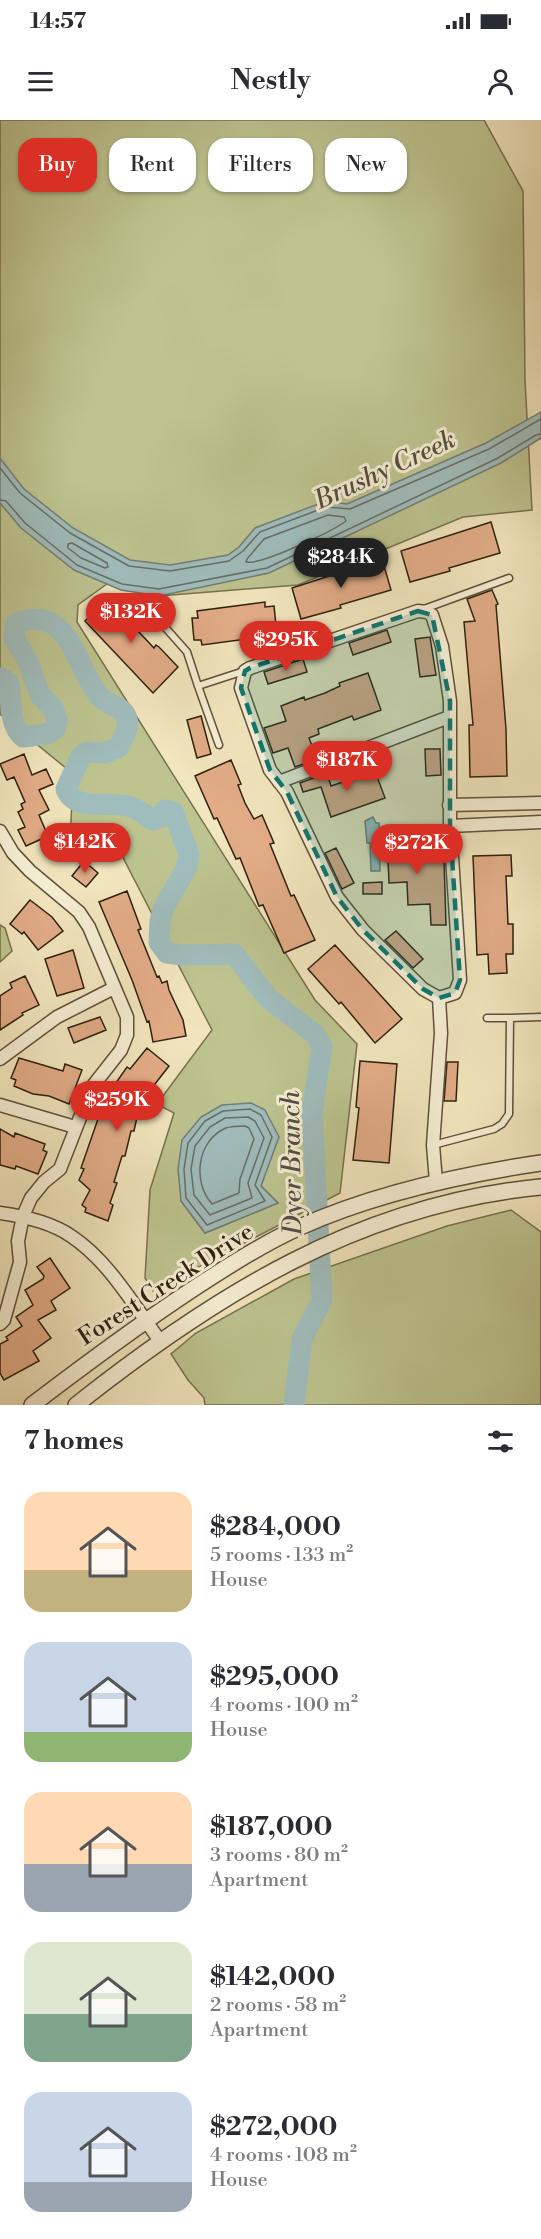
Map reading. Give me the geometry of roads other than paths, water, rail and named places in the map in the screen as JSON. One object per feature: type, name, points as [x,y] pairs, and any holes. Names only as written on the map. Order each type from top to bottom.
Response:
[{"type":"street","points":[[418,611],[432,615],[442,646],[450,701],[449,806],[460,980],[455,993],[439,998],[423,989],[363,930],[337,897],[287,792],[270,770],[241,688],[245,671],[418,611]]},
{"type":"street","points":[[279,782],[449,717]]},
{"type":"street","points":[[449,806],[541,803]]},
{"type":"street","points":[[450,826],[541,822]]},
{"type":"street","points":[[0,831],[13,854],[79,912],[89,927],[127,1017],[127,1035],[121,1050],[92,1087],[60,1170],[44,1182],[31,1198],[23,1216],[18,1241],[20,1262],[4,1320],[0,1324]]},
{"type":"street","points":[[0,1059],[57,1017],[114,988]]},
{"type":"street","points":[[435,1182],[433,1131],[441,1033],[439,998]]},
{"type":"street","points":[[0,1105],[75,1127]]},
{"type":"street","name":"Forest Creek Drive","points":[[32,1405],[145,1320],[249,1253],[298,1228],[335,1212],[435,1182],[541,1163]]},
{"type":"street","name":"Forest Creek Drive","points":[[76,1405],[193,1319],[262,1276],[323,1246],[377,1225],[481,1195],[541,1187]]},
{"type":"street","points":[[0,1214],[23,1216],[70,1235],[102,1263],[161,1342]]},
{"type":"lane","points":[[418,611],[508,578]]},
{"type":"lane","points":[[156,617],[187,652],[219,745]]},
{"type":"lane","points":[[198,686],[245,671]]},
{"type":"lane","points":[[487,1018],[541,1017]]},
{"type":"lane","points":[[433,1145],[494,1129],[502,1124],[508,1114],[510,1018]]},
{"type":"water","points":[[541,412],[541,438],[501,463],[269,573],[159,596],[121,590],[74,570],[21,528],[0,503],[0,458],[24,489],[73,528],[130,560],[170,565],[228,555],[239,547],[255,528],[326,501],[347,504],[486,443]]},
{"type":"water","points":[[373,817],[376,823],[379,823],[380,871],[371,871],[370,843],[367,843],[365,821]]},
{"type":"water","points":[[251,1103],[265,1110],[279,1137],[261,1186],[278,1203],[205,1233],[181,1201],[178,1169],[182,1140],[201,1117],[222,1105]]},
{"type":"waterway","name":"Dyer Branch","points":[[0,679],[9,683],[13,719],[18,732],[23,737],[46,734],[55,729],[57,720],[53,708],[40,695],[27,660],[14,638],[16,623],[34,619],[48,622],[60,630],[69,641],[100,697],[121,710],[128,724],[119,747],[105,753],[87,752],[81,756],[66,789],[70,796],[84,803],[128,806],[153,820],[160,818],[165,810],[173,812],[189,854],[186,869],[164,907],[160,921],[159,942],[167,953],[234,954],[268,998],[316,1035],[322,1047],[312,1113],[322,1300],[302,1339],[294,1405]]},
{"type":"water label","name":"Brushy Creek","points":[[385,470]]}]
